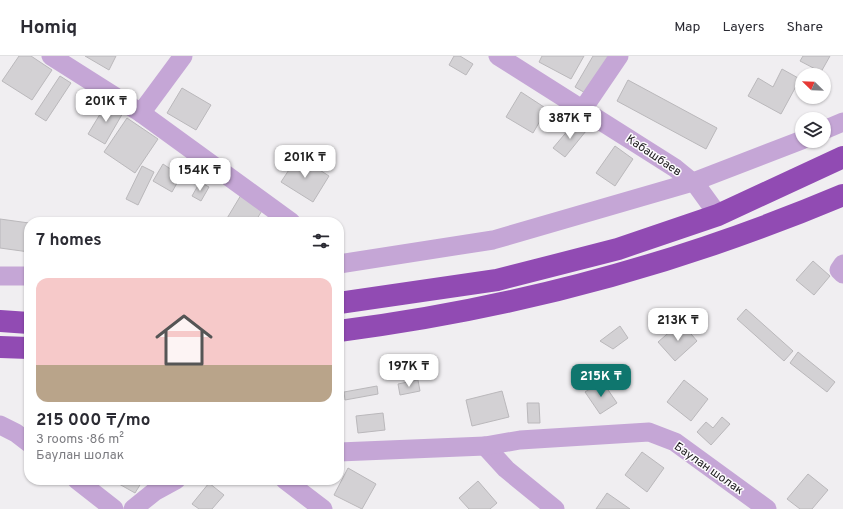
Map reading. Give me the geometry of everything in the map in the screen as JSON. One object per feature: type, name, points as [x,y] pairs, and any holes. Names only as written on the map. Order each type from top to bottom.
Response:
[{"type":"highway","points":[[344,302],[497,280],[618,249],[718,215],[843,157]]},
{"type":"highway","points":[[344,330],[384,325],[502,304],[625,273],[787,219],[843,195]]},
{"type":"highway","points":[[0,321],[24,323]]},
{"type":"highway","points":[[0,347],[24,348]]},
{"type":"street","points":[[51,56],[141,113],[283,217]]},
{"type":"street","points":[[141,113],[183,56]]},
{"type":"street","name":"Кабашбаев","points":[[498,56],[675,168],[698,186],[718,215]]},
{"type":"street","points":[[583,109],[619,56]]},
{"type":"street","points":[[831,127],[843,122]]},
{"type":"street","points":[[344,262],[493,240],[693,182],[795,143]]},
{"type":"street","points":[[0,276],[24,276]]},
{"type":"street","points":[[0,424],[24,439]]},
{"type":"street","name":"Баулан шолак","points":[[485,446],[520,440],[649,432],[675,442],[767,509]]},
{"type":"street","points":[[344,452],[485,446],[506,469],[555,509]]},
{"type":"street","points":[[83,485],[114,509]]},
{"type":"street","points":[[133,509],[154,492],[167,485]]},
{"type":"street","points":[[292,485],[323,509]]},
{"type":"building","points":[[19,56],[31,56],[52,70],[32,100],[2,81]]},
{"type":"building","points":[[85,56],[116,56],[109,70]]},
{"type":"building","points":[[454,56],[460,56],[473,64],[466,75],[449,65]]},
{"type":"building","points":[[542,56],[584,56],[571,79],[539,62]]},
{"type":"building","points":[[593,56],[609,56],[587,94],[575,87]]},
{"type":"building","points":[[803,56],[830,56],[823,68],[813,68],[800,61]]},
{"type":"building","points":[[782,69],[795,76],[795,88],[781,114],[748,96],[758,78],[773,87]]},
{"type":"building","points":[[60,76],[71,83],[46,121],[35,114]]},
{"type":"building","points":[[628,80],[717,128],[706,149],[617,101]]},
{"type":"building","points":[[182,88],[211,105],[196,130],[167,113]]},
{"type":"building","points":[[521,92],[547,109],[533,133],[506,117]]},
{"type":"building","points":[[108,101],[124,111],[105,144],[88,134]]},
{"type":"building","points":[[127,118],[158,139],[135,173],[104,152]]},
{"type":"building","points":[[575,122],[586,131],[565,157],[553,148]]},
{"type":"building","points":[[615,146],[633,159],[615,186],[596,173]]},
{"type":"building","points":[[298,156],[329,176],[313,202],[281,182]]},
{"type":"building","points":[[163,164],[181,176],[172,192],[153,181]]},
{"type":"building","points":[[142,166],[154,172],[138,205],[126,199]]},
{"type":"building","points":[[200,182],[209,187],[201,201],[192,196]]},
{"type":"building","points":[[241,195],[263,209],[258,217],[228,217]]},
{"type":"building","points":[[0,219],[24,222],[24,251],[0,248]]},
{"type":"building","points":[[813,261],[830,276],[814,295],[796,280]]},
{"type":"building","points":[[746,309],[793,351],[784,361],[737,319]]},
{"type":"building","points":[[681,322],[697,341],[675,361],[658,342]]},
{"type":"building","points":[[620,326],[628,338],[613,349],[600,341]]},
{"type":"building","points":[[798,352],[835,382],[827,392],[790,363]]},
{"type":"building","points":[[418,380],[420,391],[400,395],[398,384]]},
{"type":"building","points":[[684,380],[708,399],[691,421],[667,402]]},
{"type":"building","points":[[602,381],[617,403],[600,414],[585,392]]},
{"type":"building","points":[[377,386],[378,394],[345,400],[344,392]]},
{"type":"building","points":[[502,391],[509,417],[472,426],[466,400]]},
{"type":"building","points":[[527,403],[539,403],[540,423],[528,423]]},
{"type":"building","points":[[383,413],[385,430],[358,433],[356,416]]},
{"type":"building","points":[[722,417],[730,424],[711,445],[697,432],[706,422],[713,428]]},
{"type":"building","points":[[642,452],[664,468],[647,492],[625,475]]},
{"type":"building","points":[[348,468],[376,484],[362,509],[334,495],[339,485],[344,485],[344,476]]},
{"type":"building","points":[[808,474],[828,490],[812,509],[800,509],[787,499]]},
{"type":"building","points":[[478,481],[497,503],[490,509],[469,509],[459,498]]},
{"type":"building","points":[[121,485],[140,485],[135,493]]},
{"type":"building","points":[[207,485],[212,485],[224,495],[212,509],[199,509],[192,504]]},
{"type":"building","points":[[607,493],[630,509],[596,509]]}]
